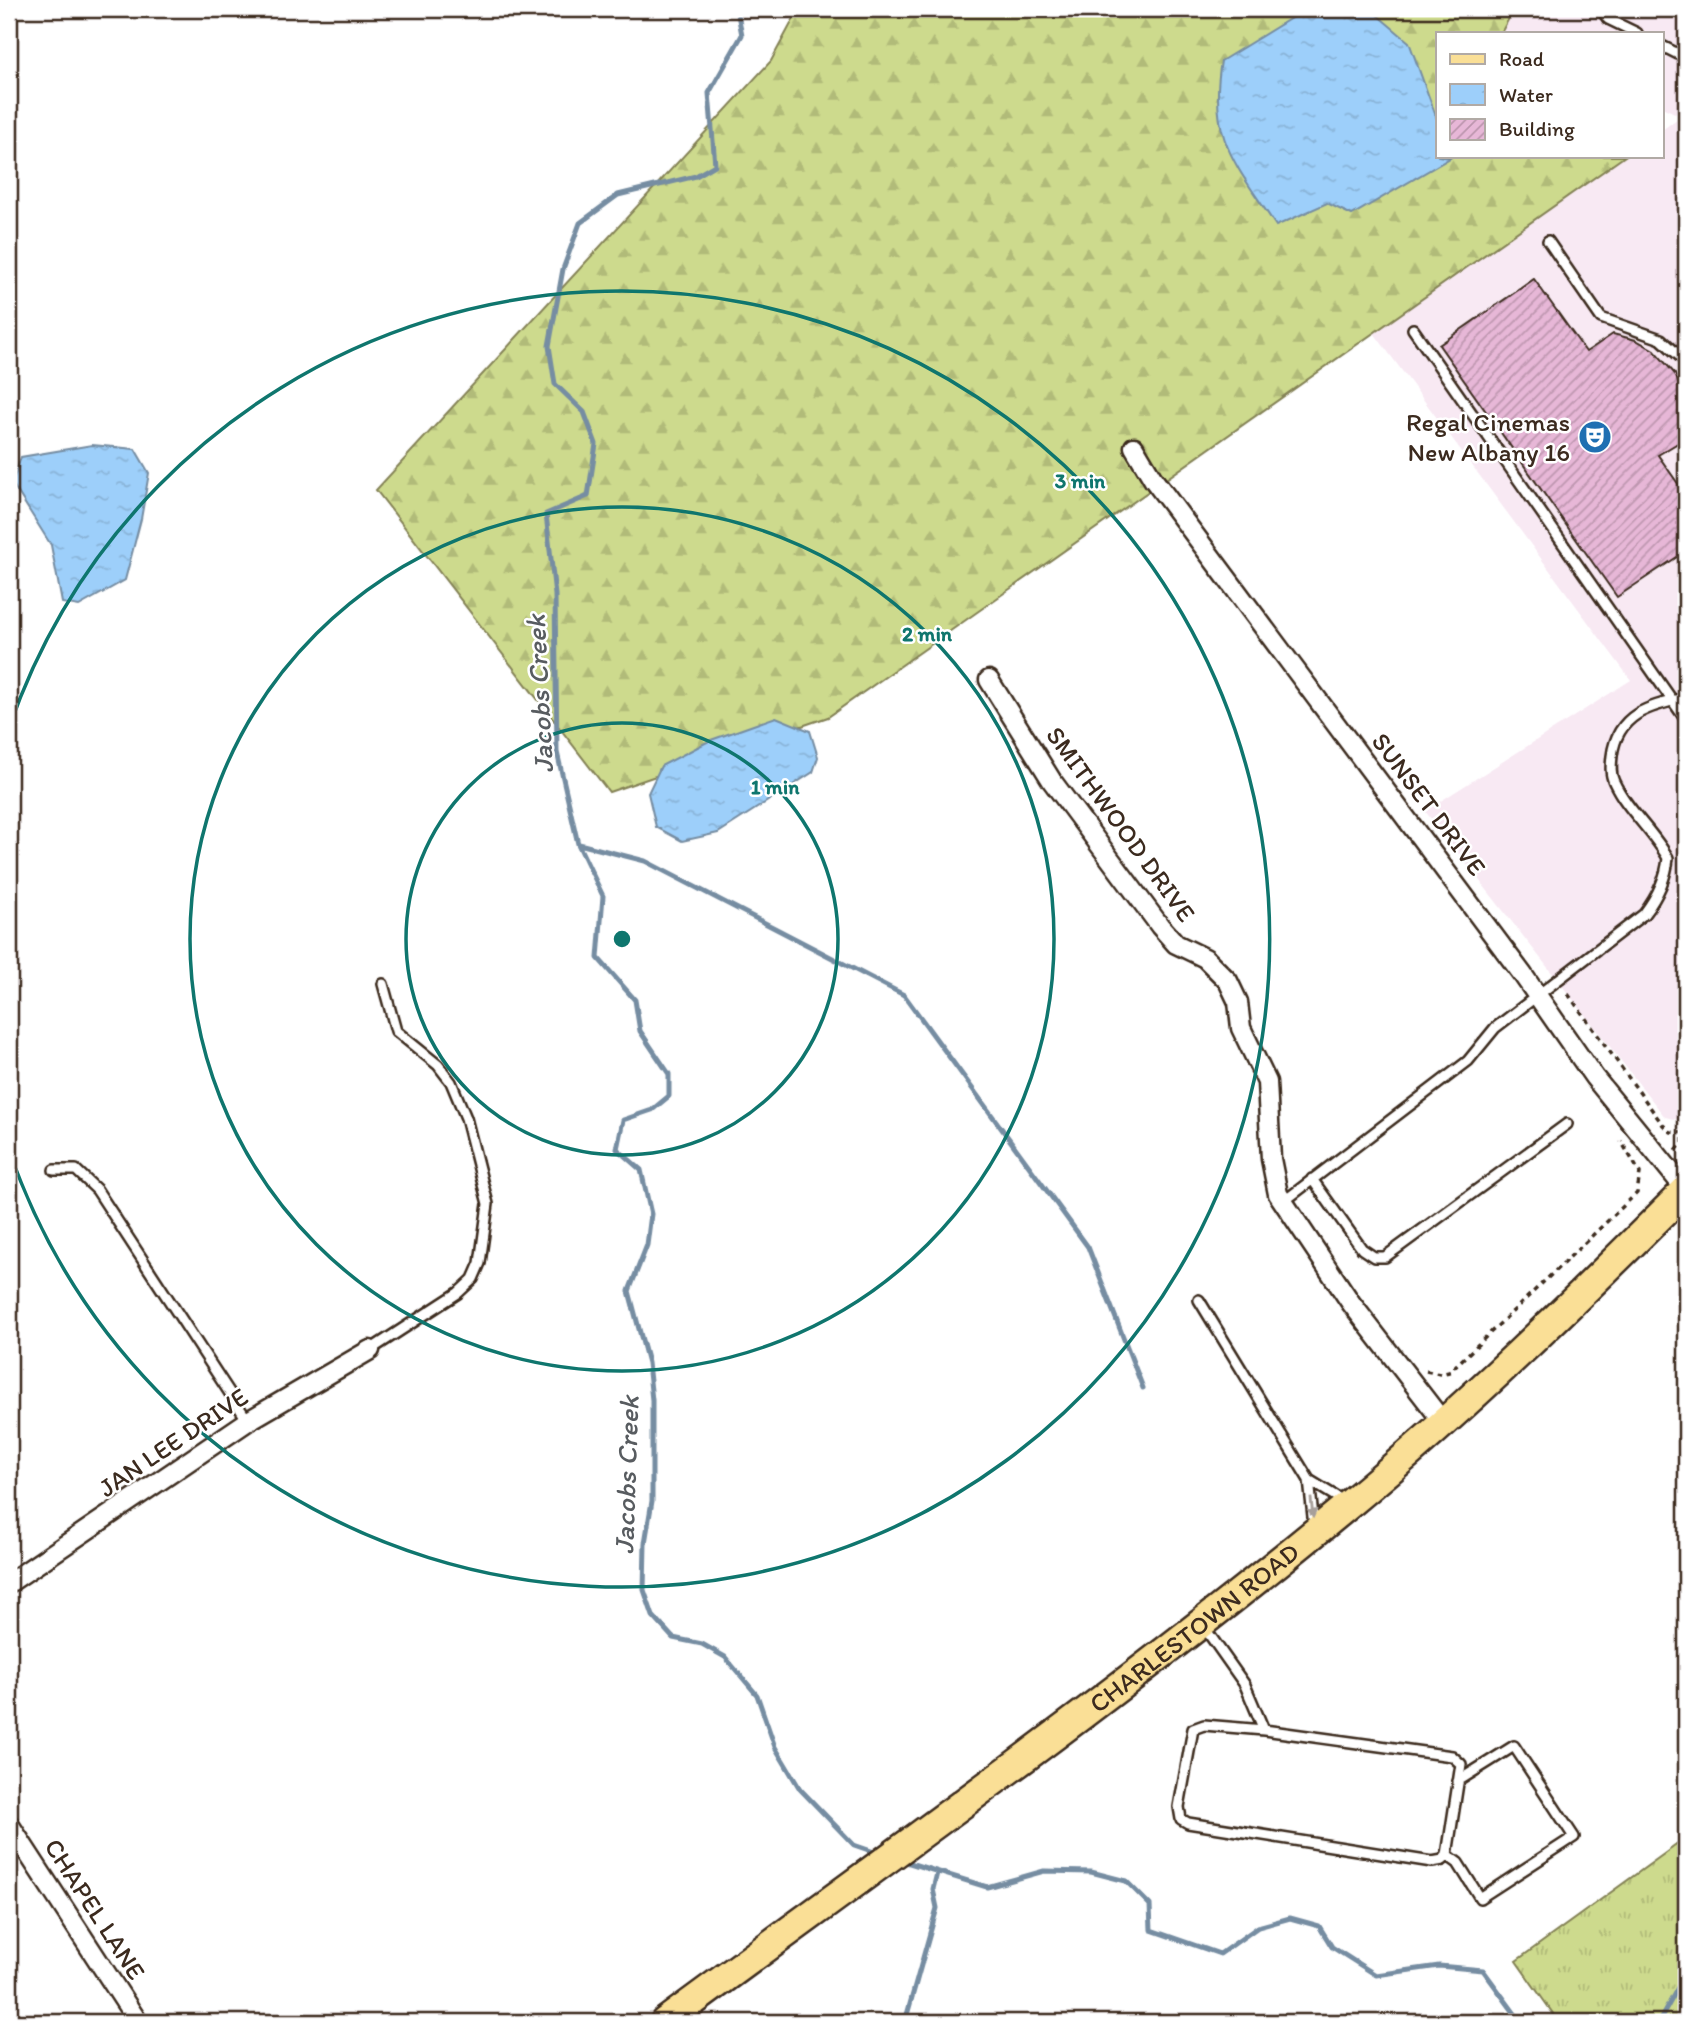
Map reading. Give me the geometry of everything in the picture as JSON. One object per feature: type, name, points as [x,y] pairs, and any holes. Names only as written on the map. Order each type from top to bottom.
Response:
[{"type":"main road","name":"CHARLESTOWN ROAD","points":[[665,2022],[1201,1623],[1315,1533],[1542,1332],[1686,1190]]},
{"type":"street","name":"SUNSET DRIVE","points":[[1134,447],[1153,478],[1263,622],[1539,996],[1594,1077],[1686,1190]]},
{"type":"street","name":"SMITHWOOD DRIVE","points":[[989,680],[1052,781],[1160,926],[1176,944],[1205,958],[1228,981],[1238,1002],[1241,1028],[1267,1082],[1272,1175],[1283,1202],[1351,1303],[1443,1422]]},
{"type":"street","name":"JAN LEE DRIVE","points":[[9,1583],[248,1420],[370,1350]]},
{"type":"street","name":"CHAPEL LANE","points":[[9,1824],[138,2022]]},
{"type":"lane","points":[[1601,9],[1608,19],[1635,32]]},
{"type":"lane","points":[[1664,47],[1686,58]]},
{"type":"lane","points":[[1548,241],[1601,318],[1661,339],[1686,362]]},
{"type":"lane","points":[[1413,329],[1686,720]]},
{"type":"lane","points":[[1283,1202],[1468,1061],[1495,1028],[1644,914],[1660,889],[1667,872],[1668,858],[1615,785],[1611,769],[1618,730],[1647,708],[1686,698]]},
{"type":"lane","points":[[370,1350],[458,1293],[473,1279],[480,1263],[488,1204],[466,1118],[451,1082],[438,1065],[396,1031],[383,984]]},
{"type":"lane","points":[[1312,1179],[1362,1249],[1374,1257],[1385,1257],[1567,1124]]},
{"type":"lane","points":[[54,1170],[76,1170],[97,1190],[248,1420]]},
{"type":"lane","points":[[1199,1300],[1309,1480],[1315,1533]]},
{"type":"lane","points":[[1309,1480],[1349,1505]]},
{"type":"lane","points":[[1201,1623],[1245,1685],[1264,1730]]},
{"type":"lane","points":[[1204,1725],[1264,1730],[1452,1756],[1461,1765],[1447,1855],[1443,1860],[1432,1862],[1188,1823],[1181,1819],[1179,1807],[1193,1729],[1204,1725]]},
{"type":"lane","points":[[1447,1855],[1458,1863],[1480,1898],[1574,1837],[1514,1746],[1458,1782]]},
{"type":"path","points":[[1568,994],[1663,1125],[1671,1132],[1686,1133]]},
{"type":"path","points":[[1424,1369],[1440,1374],[1450,1372],[1603,1228],[1639,1190],[1638,1167],[1614,1132]]},
{"type":"shaded area","points":[[1514,9],[1686,9],[1685,1121],[1665,1117],[1425,811],[1631,680],[1374,333],[1622,158],[1664,158],[1664,129],[1681,116],[1664,108],[1664,32],[1502,32]]},
{"type":"green space","points":[[799,9],[1514,9],[1502,32],[1436,32],[1436,158],[1622,158],[828,717],[609,792],[376,490],[771,61]]},
{"type":"green space","points":[[1686,1838],[1686,2022],[1559,2022],[1516,1961]]},
{"type":"water","points":[[1306,9],[1370,9],[1409,42],[1436,116],[1436,158],[1450,158],[1352,215],[1327,203],[1276,226],[1238,167],[1222,131],[1218,111],[1221,61]]},
{"type":"water","points":[[92,445],[135,449],[149,473],[141,519],[125,580],[79,606],[62,603],[51,545],[12,483],[21,457]]},
{"type":"water","points":[[776,717],[810,731],[818,757],[813,772],[718,833],[682,841],[656,827],[648,793],[661,766],[711,740]]},
{"type":"building","name":"Regal Cinemas New Albany 16","points":[[1534,279],[1586,352],[1613,334],[1636,340],[1654,350],[1675,374],[1686,402],[1686,438],[1658,455],[1686,495],[1686,551],[1617,597],[1439,345]]},
{"type":"waterway","name":"Jacobs Creek","points":[[737,9],[742,35],[709,93],[715,165],[696,176],[618,195],[580,223],[563,269],[549,346],[555,384],[584,412],[596,444],[588,496],[546,514],[555,595],[557,752],[578,844],[603,896],[598,958],[635,1000],[640,1031],[669,1074],[669,1096],[652,1110],[623,1120],[617,1149],[641,1170],[651,1214],[647,1245],[629,1291],[648,1363],[652,1400],[652,1501],[645,1543],[644,1590],[653,1616],[673,1638],[702,1644],[725,1657],[757,1695],[775,1747],[800,1789],[854,1845],[880,1854]]},
{"type":"waterway","points":[[579,844],[645,861],[904,995],[1088,1247],[1143,1388]]},
{"type":"waterway","name":"Jacobs Creek","points":[[900,1860],[987,1887],[1044,1871],[1091,1872],[1126,1881],[1150,1905],[1151,1930],[1220,1954],[1258,1927],[1290,1918],[1319,1926],[1332,1947],[1376,1975],[1439,1966],[1483,1970],[1521,2022]]},
{"type":"waterway","points":[[905,2022],[937,1908],[933,1889],[937,1873]]},
{"type":"waterway","name":"Jacobs Creek","points":[[1659,2022],[1686,1973]]},
{"type":"place","name":"Regal Cinemas New Albany 16","points":[[1595,437]]}]
